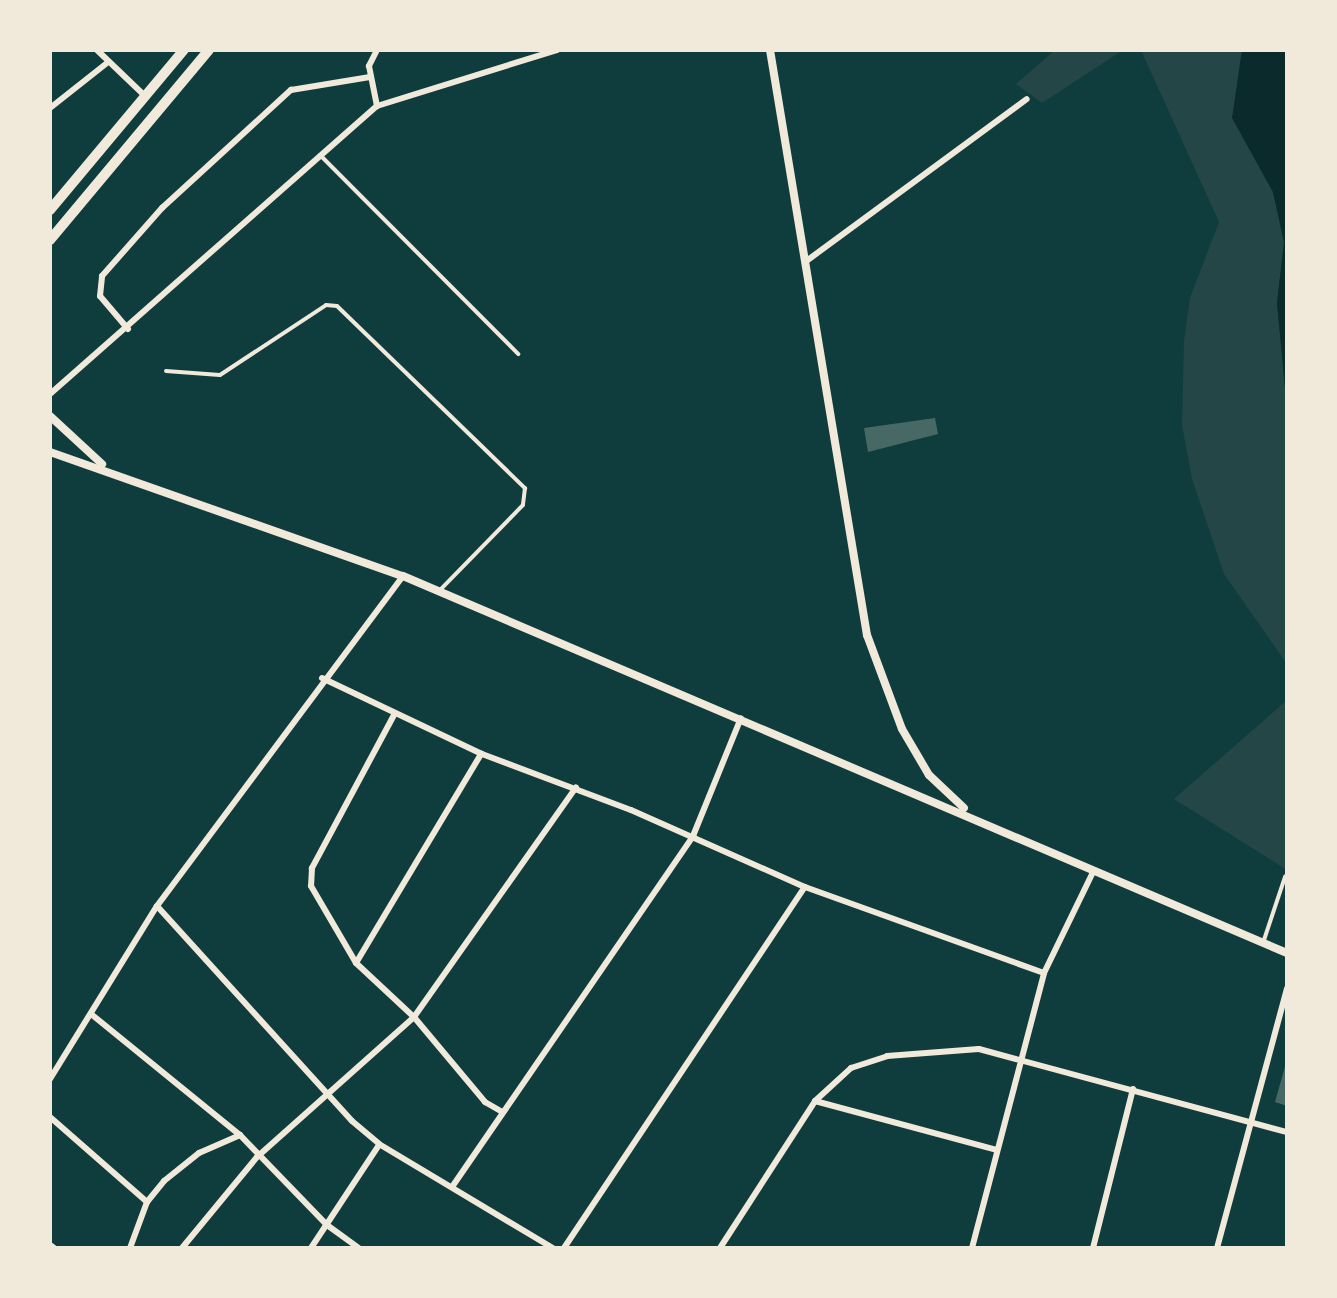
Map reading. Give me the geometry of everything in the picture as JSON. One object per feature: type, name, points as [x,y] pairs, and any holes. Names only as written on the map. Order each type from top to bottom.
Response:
[{"type":"main road","points":[[50,210],[184,50]]},
{"type":"main road","points":[[50,240],[209,50]]},
{"type":"street","points":[[96,50],[145,96]]},
{"type":"street","points":[[377,50],[370,77],[378,106]]},
{"type":"street","points":[[50,394],[378,106],[557,50]]},
{"type":"street","points":[[770,50],[858,589],[881,681],[929,775],[967,811]]},
{"type":"street","points":[[50,108],[107,63]]},
{"type":"street","points":[[128,329],[100,296],[102,276],[162,208],[291,90],[370,77]]},
{"type":"street","points":[[804,262],[1027,98]]},
{"type":"street","points":[[50,416],[106,467]]},
{"type":"street","points":[[50,452],[106,467],[167,495],[403,576],[967,811],[1093,872],[1287,953]]},
{"type":"street","points":[[50,1079],[157,906],[322,678],[403,576]]},
{"type":"street","points":[[322,678],[482,754],[693,836],[805,887],[1044,974]]},
{"type":"street","points":[[394,714],[310,876],[313,894],[356,963],[414,1017],[485,1102],[502,1112]]},
{"type":"street","points":[[452,1187],[693,836],[741,718]]},
{"type":"street","points":[[356,963],[482,754]]},
{"type":"street","points":[[182,1248],[257,1156],[414,1017],[576,788]]},
{"type":"street","points":[[972,1248],[1044,974],[1093,872]]},
{"type":"street","points":[[564,1248],[805,887]]},
{"type":"street","points":[[157,906],[379,1144],[553,1248]]},
{"type":"street","points":[[1217,1248],[1287,988]]},
{"type":"street","points":[[91,1014],[240,1135],[327,1225],[359,1248]]},
{"type":"street","points":[[720,1248],[815,1101],[850,1068],[887,1056],[979,1050],[1134,1088],[1287,1132]]},
{"type":"street","points":[[1093,1248],[1134,1088]]},
{"type":"street","points":[[815,1101],[997,1150]]},
{"type":"street","points":[[50,1116],[147,1202]]},
{"type":"street","points":[[130,1248],[147,1202],[199,1154],[240,1135]]},
{"type":"street","points":[[311,1248],[379,1144]]},
{"type":"lane","points":[[320,156],[518,354]]},
{"type":"lane","points":[[166,371],[220,375],[326,305],[337,306],[525,488],[523,504],[439,591]]},
{"type":"lane","points":[[1263,943],[1285,877]]},
{"type":"shaded area","points":[[1055,50],[1123,50],[1042,103],[1016,84]]},
{"type":"shaded area","points":[[1141,50],[1242,50],[1233,118],[1273,192],[1284,242],[1277,303],[1287,409],[1287,664],[1224,574],[1192,479],[1182,425],[1184,341],[1190,298],[1219,222]]},
{"type":"shaded area","points":[[1242,50],[1287,50],[1287,409],[1277,303],[1284,242],[1273,192],[1232,118]]},
{"type":"shaded area","points":[[1287,700],[1287,870],[1174,799]]},
{"type":"building","points":[[935,418],[938,434],[868,452],[864,428]]},
{"type":"building","points":[[1287,1063],[1287,1106],[1275,1102]]}]
